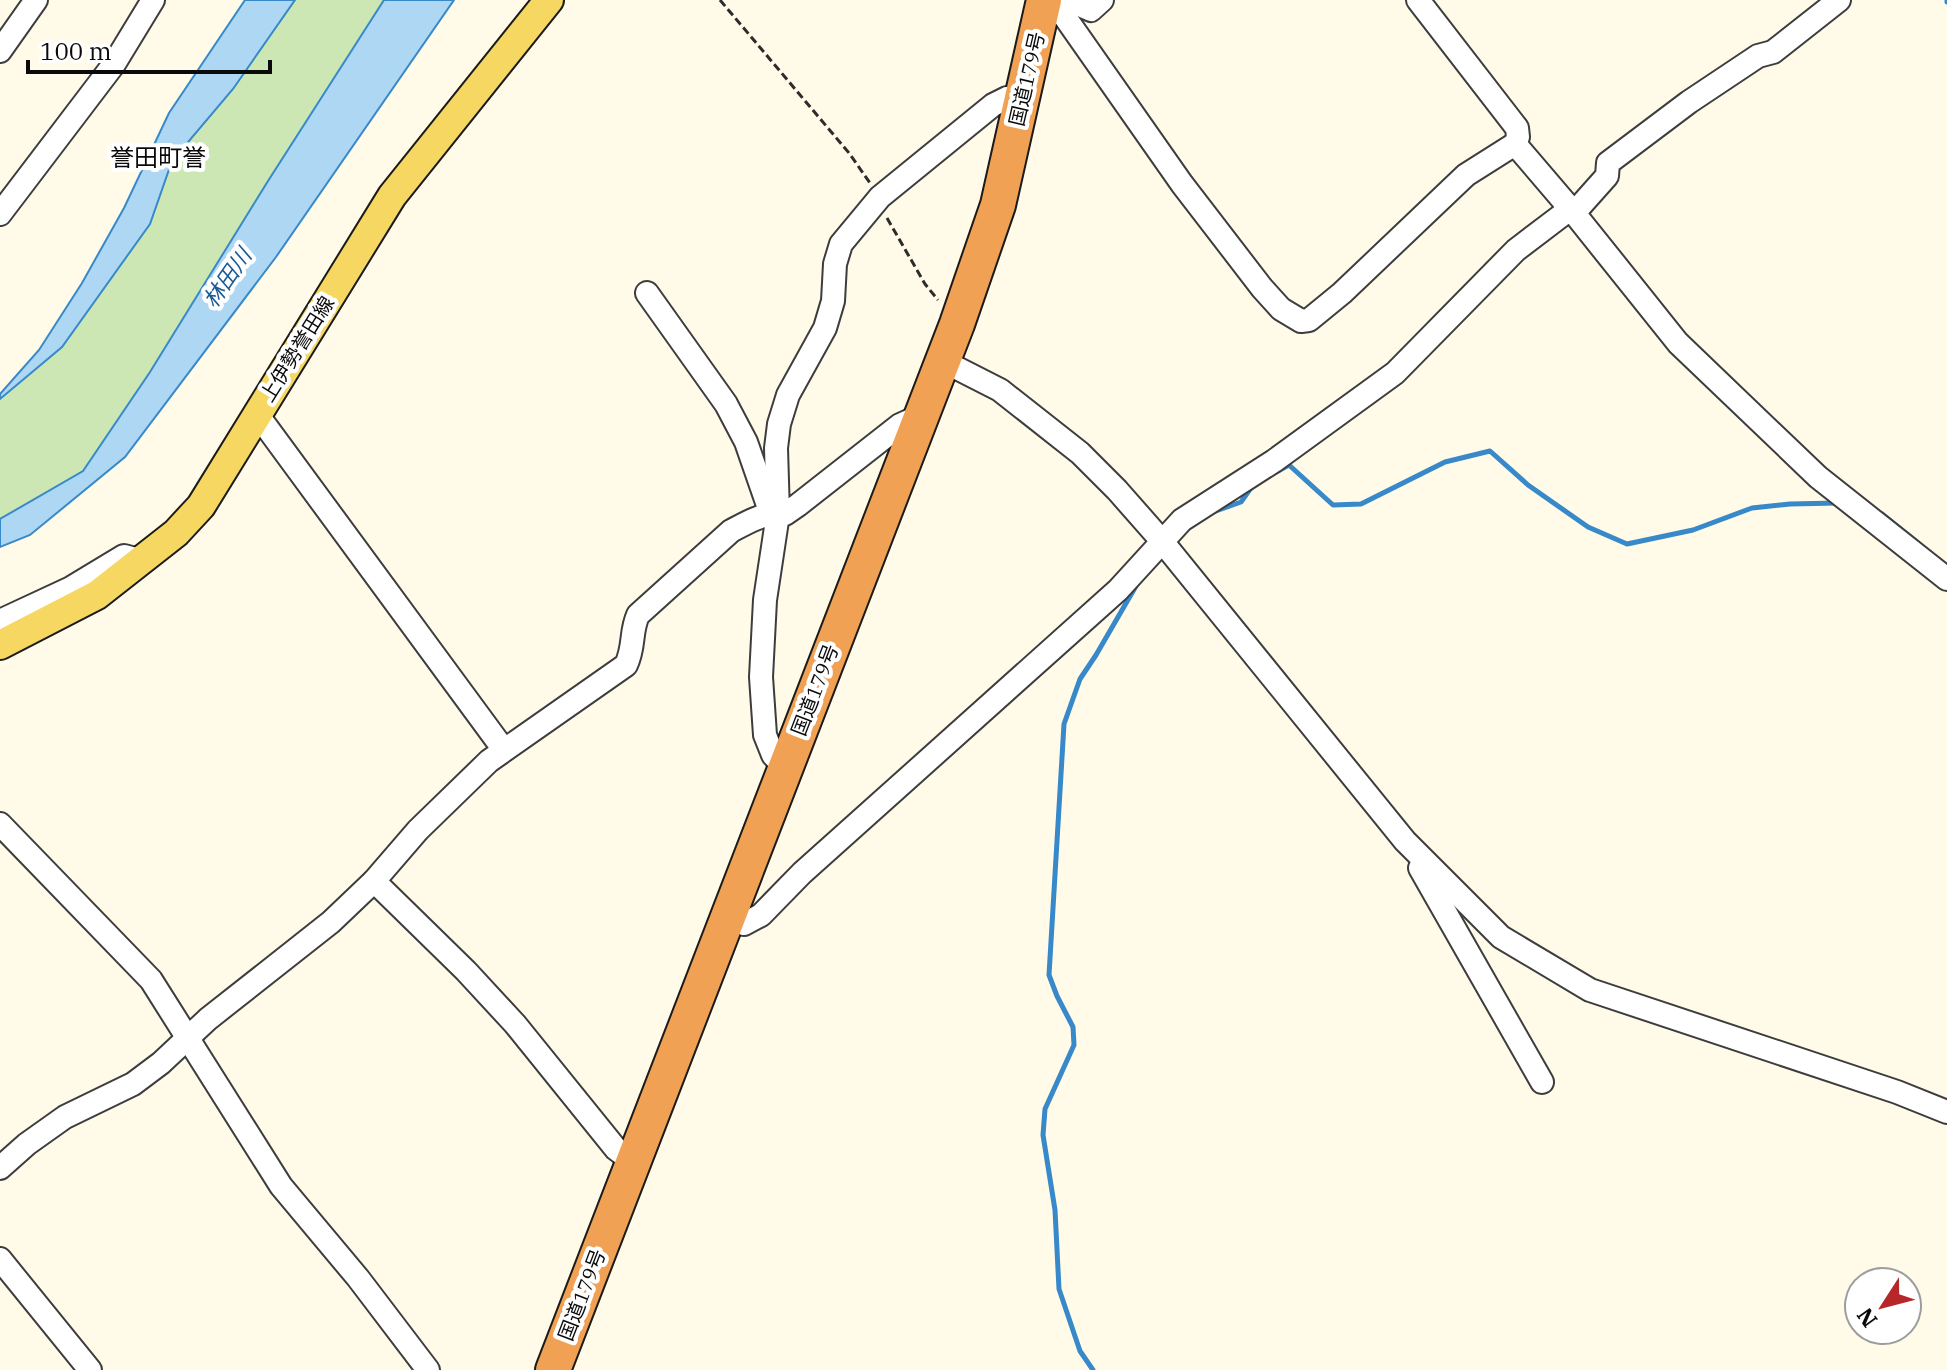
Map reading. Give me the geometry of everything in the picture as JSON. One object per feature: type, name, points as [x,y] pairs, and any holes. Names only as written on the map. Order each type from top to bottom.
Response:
[{"type":"highway","name":"国道179号","points":[[553,1370],[957,324],[998,205],[1044,0]]},
{"type":"main road","name":"上伊勢誉田線","points":[[0,645],[97,595],[176,533],[201,506],[392,196],[549,0]]},
{"type":"street","points":[[0,51],[36,0]]},
{"type":"street","points":[[0,214],[114,64],[153,0]]},
{"type":"street","points":[[1053,0],[1182,184],[1262,288],[1281,309],[1301,321],[1309,320],[1342,293],[1466,175],[1515,144],[1518,137],[1517,128],[1418,0]]},
{"type":"street","points":[[1068,0],[1091,10],[1102,0]]},
{"type":"street","points":[[727,917],[744,924],[761,915],[814,863],[1118,590],[1165,544],[1182,520],[1274,461],[1395,373],[1516,250],[1572,211],[1607,176],[1608,163],[1747,63],[1773,52],[1839,0]]},
{"type":"street","points":[[785,768],[773,755],[765,735],[761,677],[765,600],[775,514],[776,448],[788,395],[825,328],[833,301],[835,264],[841,244],[880,197],[993,105],[1007,98],[1023,97]]},
{"type":"street","points":[[1515,144],[1678,343],[1818,477],[1947,579]]},
{"type":"street","points":[[647,293],[726,404],[746,442],[775,514]]},
{"type":"street","points":[[943,361],[1000,390],[1043,422],[1108,480],[1165,544],[1405,841],[1501,937],[1590,990],[1897,1092],[1947,1112]]},
{"type":"street","points":[[257,414],[504,750]]},
{"type":"street","points":[[0,1168],[65,1117],[133,1084],[161,1063],[331,922],[489,761],[626,665],[633,649],[632,628],[638,615],[731,531],[749,521],[785,514],[900,425],[911,420],[920,421]]},
{"type":"street","points":[[0,621],[71,588],[124,556],[143,561]]},
{"type":"street","points":[[0,824],[151,980],[281,1186],[358,1278],[428,1370]]},
{"type":"street","points":[[1405,841],[1542,1082]]},
{"type":"street","points":[[374,881],[515,1024],[616,1149],[633,1162]]},
{"type":"street","points":[[1474,962],[1501,937]]},
{"type":"street","points":[[0,1259],[90,1370]]},
{"type":"path","points":[[720,0],[849,153],[880,197],[886,216],[925,284],[957,324]]},
{"type":"green space","points":[[295,0],[384,0],[150,372],[83,471],[0,519],[0,399],[62,347],[150,224],[172,161],[233,89]]},
{"type":"water","points":[[245,0],[295,0],[233,89],[172,161],[150,224],[62,347],[0,399],[0,394],[39,350],[82,283],[124,208],[169,113]]},
{"type":"water","name":"林田川","points":[[384,0],[454,0],[276,257],[125,457],[30,535],[0,547],[0,519],[83,471],[150,372]]},
{"type":"waterway","points":[[1276,472],[1289,465],[1333,505],[1361,504],[1445,462],[1490,451],[1528,485],[1588,527],[1627,544],[1693,530],[1752,508],[1838,503]]},
{"type":"waterway","points":[[1210,513],[1241,502],[1253,485]]},
{"type":"waterway","points":[[1882,514],[1918,543]]},
{"type":"waterway","points":[[1093,1370],[1080,1351],[1059,1289],[1055,1210],[1043,1135],[1045,1109],[1074,1045],[1073,1027],[1049,975],[1064,724],[1080,679],[1136,586]]},
{"type":"district","name":"誉田町誉","points":[[158,158]]}]
